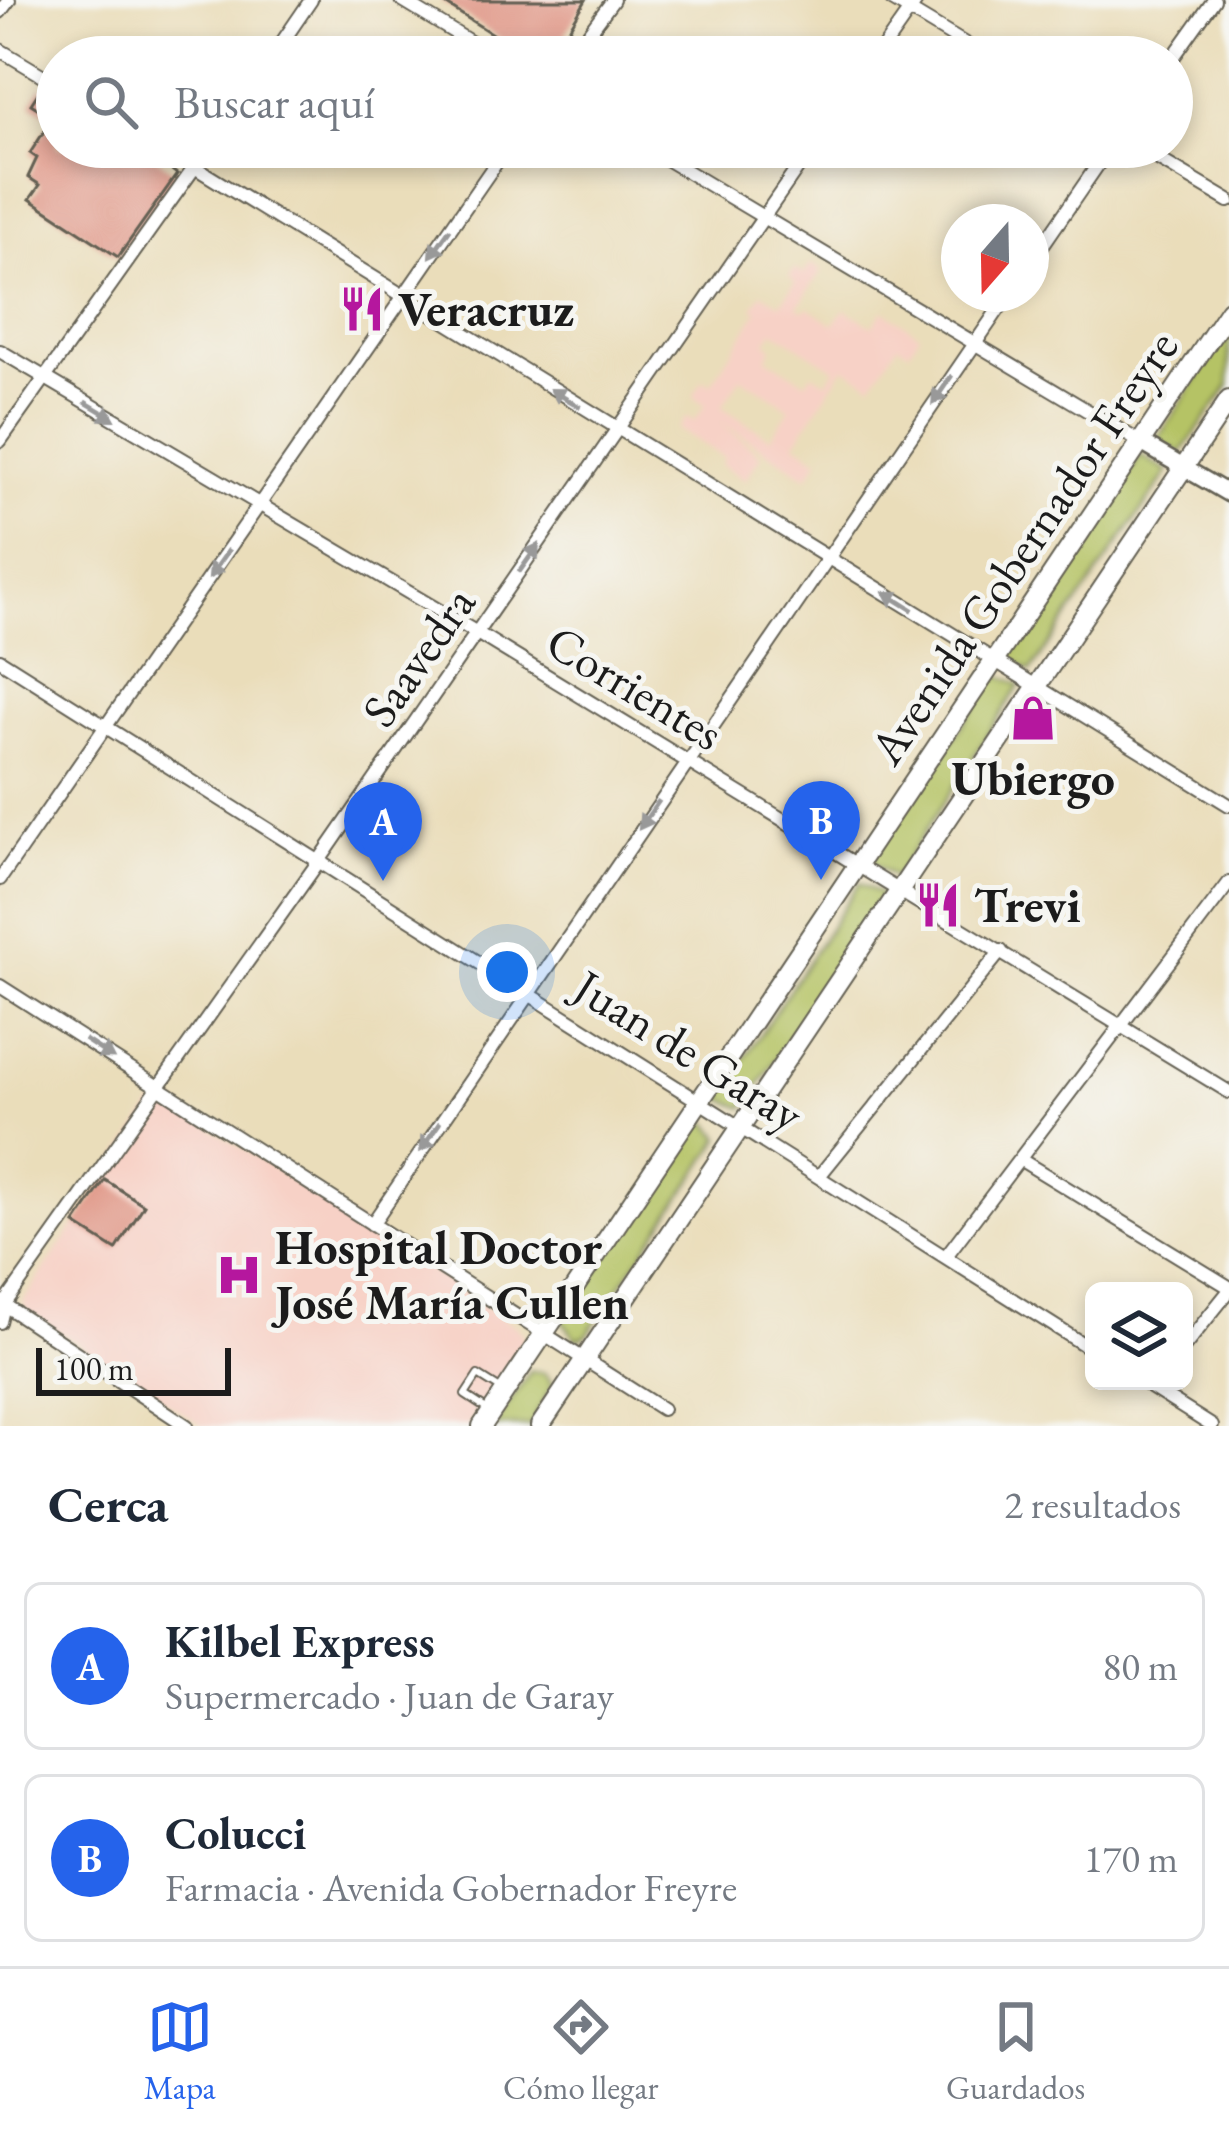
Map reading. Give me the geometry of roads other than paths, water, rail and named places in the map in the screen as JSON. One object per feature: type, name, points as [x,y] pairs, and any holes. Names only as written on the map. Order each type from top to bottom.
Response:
[{"type":"main road","name":"Avenida Gobernador Freyre","points":[[486,1419],[1229,310]]},
{"type":"main road","name":"Avenida Gobernador Freyre","points":[[539,1426],[1034,683],[1229,400]]},
{"type":"street","points":[[0,12],[9,0]]},
{"type":"street","points":[[286,36],[311,0]]},
{"type":"street","points":[[401,0],[460,36]]},
{"type":"street","points":[[587,36],[613,0]]},
{"type":"street","points":[[892,0],[914,5],[958,36]]},
{"type":"street","points":[[1188,36],[1214,0]]},
{"type":"street","points":[[892,36],[914,5]]},
{"type":"street","points":[[0,50],[36,71]]},
{"type":"street","points":[[0,441],[194,168]]},
{"type":"street","points":[[197,168],[1229,805]]},
{"type":"street","points":[[0,879],[492,168]]},
{"type":"street","points":[[682,168],[1229,494]]},
{"type":"street","name":"Saavedra","points":[[0,1322],[2,1304],[319,861],[797,168]]},
{"type":"street","points":[[1049,236],[1096,168]]},
{"type":"street","points":[[1173,168],[1229,201]]},
{"type":"street","points":[[372,1224],[527,991],[996,312]]},
{"type":"street","name":"Corrientes","points":[[0,351],[477,633],[1229,1092]]},
{"type":"street","name":"Juan de Garay","points":[[0,660],[1085,1345]]},
{"type":"street","points":[[946,1256],[1229,883]]},
{"type":"street","points":[[820,1175],[1000,951]]},
{"type":"street","points":[[0,986],[662,1409]]},
{"type":"street","points":[[1021,1160],[1229,1289],[1193,1335]]},
{"type":"street","points":[[2,1304],[187,1426]]},
{"type":"street","points":[[1160,1390],[1212,1426]]},
{"type":"lane","points":[[486,1419],[465,1395],[478,1375],[505,1393]]},
{"type":"place","name":"Veracruz","points":[[362,309]]},
{"type":"place","name":"Ubiergo","points":[[1033,718]]},
{"type":"place","name":"Colucci","points":[[821,880]]},
{"type":"place","name":"Kilbel Express","points":[[383,881]]},
{"type":"place","name":"Trevi","points":[[938,905]]},
{"type":"place","name":"Hospital Doctor José María Cullen","points":[[239,1275]]}]
